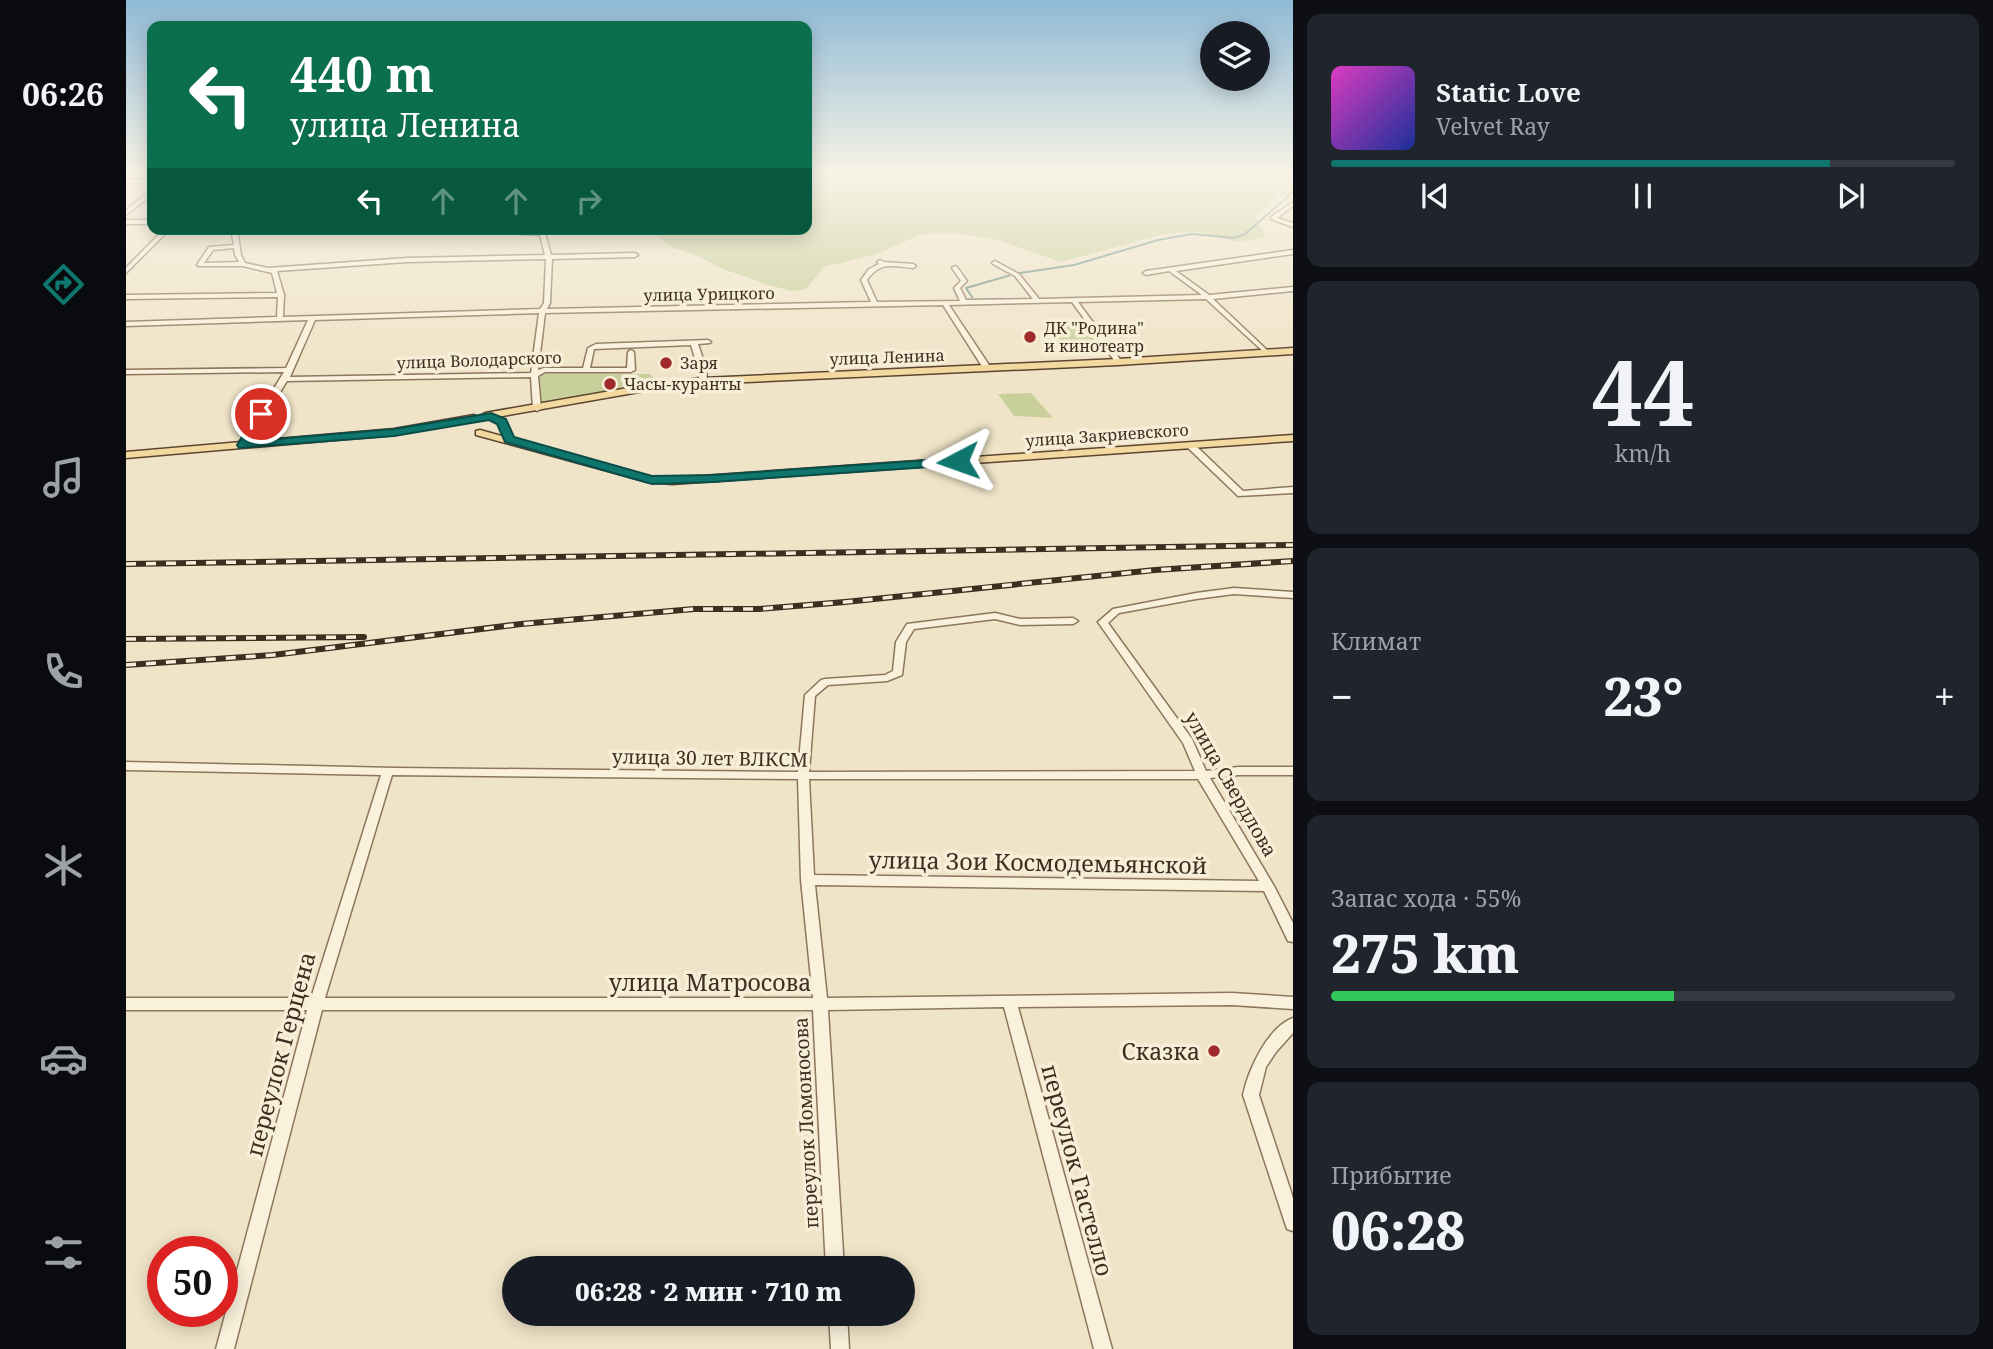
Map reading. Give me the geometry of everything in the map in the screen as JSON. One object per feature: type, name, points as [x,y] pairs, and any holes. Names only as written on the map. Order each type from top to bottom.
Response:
[{"type":"main road","name":"улица Ленина","points":[[126,455],[419,429],[657,386],[703,381],[1293,351]]},
{"type":"main road","points":[[419,429],[475,432],[501,426],[515,414],[537,409]]},
{"type":"main road","points":[[475,432],[466,423],[479,417],[500,419],[509,439]]},
{"type":"main road","name":"улица Закриевского","points":[[475,432],[509,439],[652,480],[672,481],[1293,438]]},
{"type":"street","points":[[126,271],[159,237]]},
{"type":"street","points":[[235,237],[243,264]]},
{"type":"street","points":[[537,409],[534,375],[542,312],[547,303],[549,258],[545,237]]},
{"type":"street","points":[[237,246],[211,248],[200,265],[243,264],[275,272],[281,295],[280,319]]},
{"type":"street","points":[[1146,273],[1293,252]]},
{"type":"street","points":[[269,270],[407,260],[635,256]]},
{"type":"street","points":[[876,304],[864,280],[871,270],[882,263],[913,266]]},
{"type":"street","points":[[995,263],[1017,275],[1037,300]]},
{"type":"street","points":[[956,268],[964,281],[957,288],[964,302]]},
{"type":"street","points":[[1171,270],[1203,293],[1266,352]]},
{"type":"street","name":"улица Урицкого","points":[[126,324],[1205,297],[1293,289]]},
{"type":"street","points":[[126,297],[281,295]]},
{"type":"street","points":[[1073,299],[1118,362]]},
{"type":"street","points":[[944,302],[987,368]]},
{"type":"street","points":[[243,445],[285,379],[312,318]]},
{"type":"street","points":[[694,342],[703,381]]},
{"type":"street","points":[[586,370],[591,348],[708,342]]},
{"type":"street","name":"улица Володарского","points":[[285,379],[534,375],[544,370],[631,370],[631,352]]},
{"type":"street","points":[[126,372],[289,370]]},
{"type":"street","points":[[1190,445],[1241,494],[1293,490]]},
{"type":"street","name":"улица Свердлова","points":[[1293,595],[1234,591],[1196,596],[1116,611],[1104,622],[1188,742],[1202,775],[1268,886],[1293,937]]},
{"type":"street","name":"переулок Ломоносова","points":[[834,1256],[820,1004],[807,880],[803,777],[810,695],[825,682],[887,678],[898,673],[901,642],[911,626],[995,616],[1020,622],[1073,621]]},
{"type":"street","name":"улица 30 лет ВЛКСМ","points":[[126,766],[387,773],[803,777],[1202,775],[1238,771],[1293,771]]},
{"type":"street","name":"переулок Герцена","points":[[225,1349],[316,1004],[387,773]]},
{"type":"street","name":"улица Зои Космодемьянской","points":[[807,880],[1268,886]]},
{"type":"street","name":"улица Матросова","points":[[126,1004],[820,1004],[1232,999],[1293,1003]]},
{"type":"street","name":"переулок Гастелло","points":[[1010,1003],[1102,1349]]},
{"type":"street","points":[[1293,1024],[1262,1058],[1253,1075],[1251,1095],[1293,1223]]},
{"type":"street","points":[[839,1326],[840,1349]]},
{"type":"green space","points":[[658,237],[915,237],[877,254],[824,267],[806,289],[791,291],[723,269],[698,256],[667,245]]},
{"type":"green space","points":[[981,237],[1153,237],[1061,262],[995,239]]},
{"type":"green space","points":[[1217,237],[1266,237],[1237,242]]},
{"type":"green space","points":[[1046,323],[1082,323],[1105,352],[1067,352]]},
{"type":"green space","points":[[539,374],[649,374],[660,382],[542,405]]},
{"type":"green space","points":[[1031,393],[1053,418],[1014,416],[998,394]]},
{"type":"waterway","points":[[1020,273],[1074,265],[1175,237]]},
{"type":"waterway","points":[[1223,237],[1237,237]]},
{"type":"waterway","points":[[972,297],[966,288],[1011,275]]},
{"type":"railway","points":[[126,564],[1293,545]]},
{"type":"railway","points":[[126,665],[273,655],[521,624],[694,609],[759,609],[845,602],[1155,570],[1293,561]]},
{"type":"railway","points":[[126,639],[364,637]]},
{"type":"place","name":"ДК \"Родина\" и кинотеатр","points":[[1030,337]]},
{"type":"place","name":"Заря","points":[[666,363]]},
{"type":"place","name":"Часы-куранты","points":[[610,384]]},
{"type":"place","name":"Сказка","points":[[1214,1051]]},
{"type":"route","points":[[261,414],[243,445],[394,432],[485,416],[500,419],[509,439],[652,480],[672,481],[958,461]]}]
